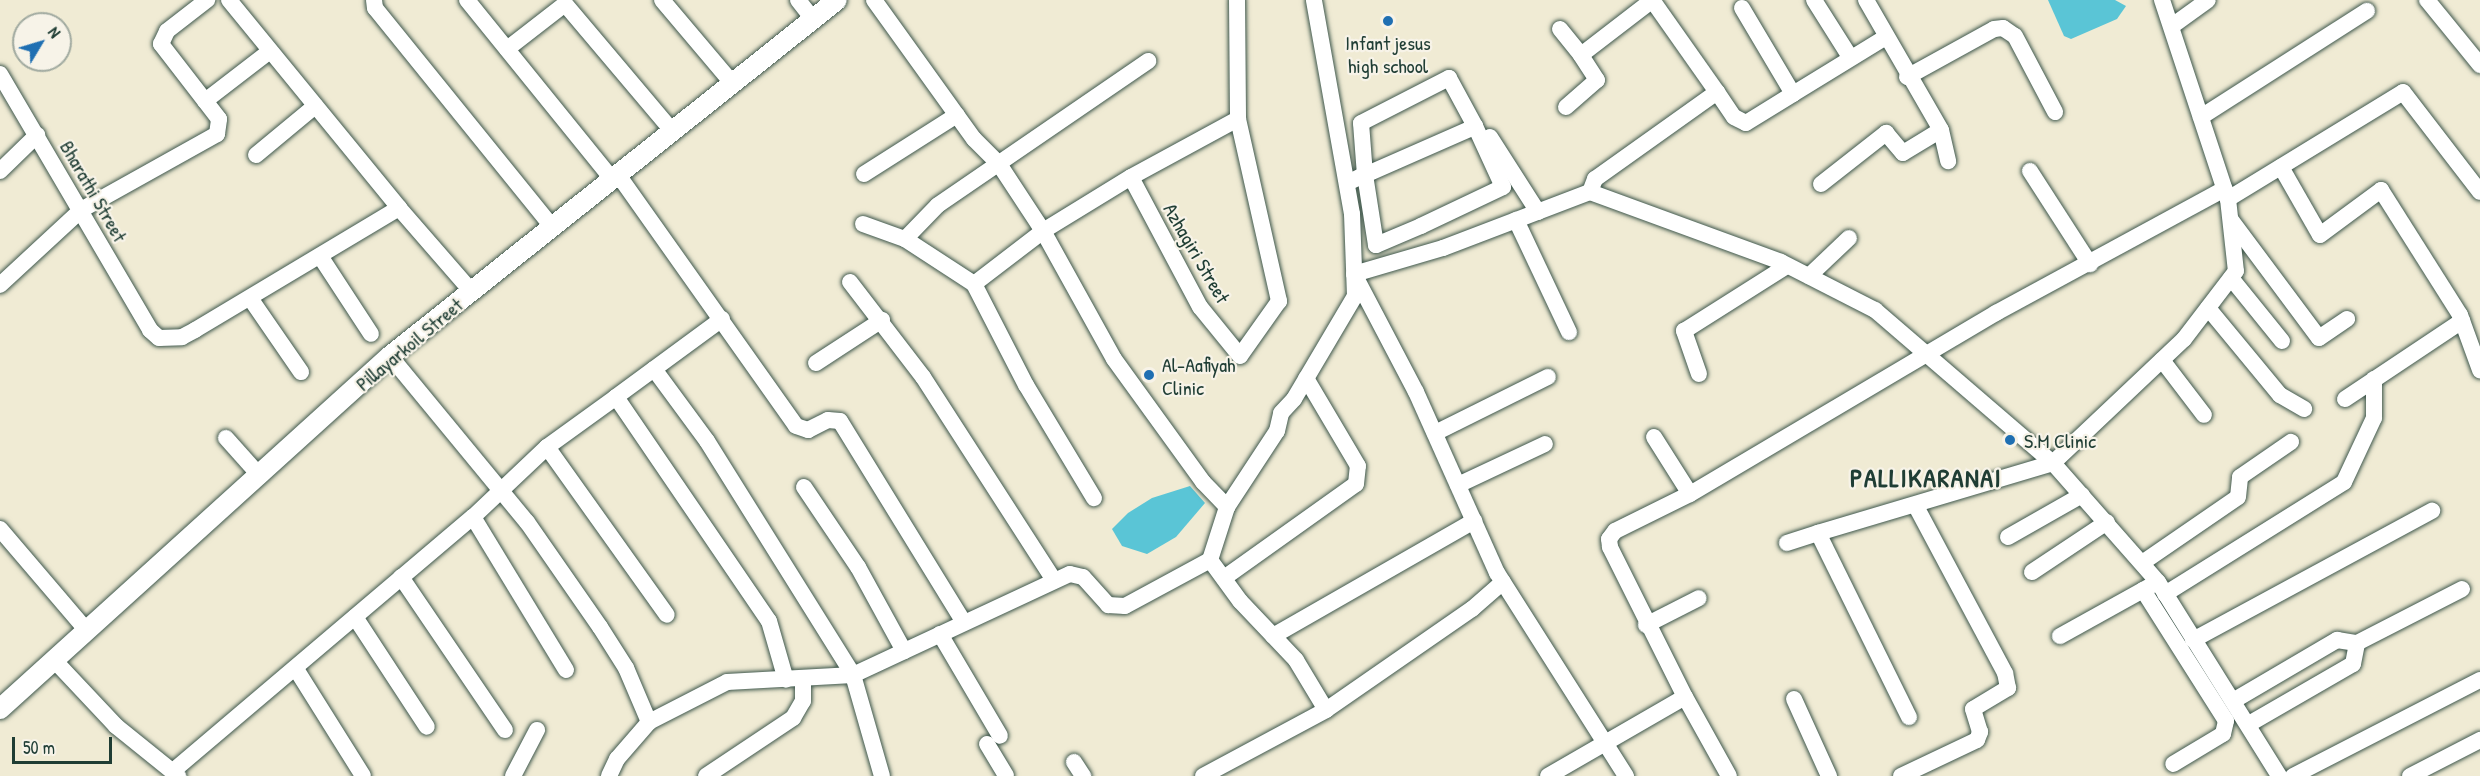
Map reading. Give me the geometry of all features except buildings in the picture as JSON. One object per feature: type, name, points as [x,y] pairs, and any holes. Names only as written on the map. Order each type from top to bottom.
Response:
[{"type":"street","points":[[0,285],[81,210],[218,134],[219,119],[161,44],[167,31],[207,0]]},
{"type":"street","points":[[229,0],[399,208],[472,292]]},
{"type":"street","points":[[374,0],[375,8],[553,228]]},
{"type":"street","points":[[467,0],[616,178],[722,319],[795,426],[808,430],[828,420],[840,421],[963,621]]},
{"type":"street","points":[[662,0],[733,84]]},
{"type":"street","points":[[798,0],[813,19]]},
{"type":"street","name":"Pillayarkoil Street","points":[[0,709],[390,356],[837,0]]},
{"type":"street","points":[[874,0],[957,115],[999,164],[1043,231],[1114,359],[1203,482],[1227,507]]},
{"type":"street","name":"Azhagiri Street","points":[[1131,177],[1200,307],[1240,356],[1279,301],[1238,119],[1237,0]]},
{"type":"street","points":[[609,776],[617,759],[649,722],[727,682],[854,675],[963,621],[1054,580],[1078,575],[1108,604],[1119,608],[1210,560],[1227,507],[1277,431],[1281,413],[1306,378],[1355,297],[1347,183],[1314,0]]},
{"type":"street","points":[[1814,0],[1850,57]]},
{"type":"street","points":[[1866,0],[1907,77],[1941,129],[1948,161]]},
{"type":"street","points":[[1787,543],[2053,463],[2162,360],[2236,272],[2226,194],[2162,0]]},
{"type":"street","points":[[2172,26],[2208,0]]},
{"type":"street","points":[[2427,0],[2480,65]]},
{"type":"street","points":[[1581,56],[1651,1],[1734,117],[1746,123],[1850,57],[1886,38]]},
{"type":"street","points":[[507,49],[563,2],[673,132]]},
{"type":"street","points":[[1742,8],[1793,94]]},
{"type":"street","points":[[2201,117],[2367,11]]},
{"type":"street","points":[[1907,77],[1994,29],[2003,28],[2014,36],[2055,112]]},
{"type":"street","points":[[1560,29],[1598,80],[1566,107]]},
{"type":"street","points":[[205,101],[270,51]]},
{"type":"street","points":[[905,239],[938,205],[1148,61]]},
{"type":"street","name":"Bharathi Street","points":[[0,74],[150,330],[167,340],[182,337],[250,298]]},
{"type":"street","points":[[1376,245],[1365,175],[1361,123],[1449,78],[1476,123],[1538,212]]},
{"type":"street","points":[[1590,192],[1595,179],[1717,92]]},
{"type":"street","points":[[1729,776],[1646,625],[1609,539],[1615,531],[1690,494],[2090,264],[2281,167],[2403,92],[2480,192]]},
{"type":"street","points":[[256,155],[315,106]]},
{"type":"street","points":[[864,174],[957,115]]},
{"type":"street","points":[[974,284],[1043,231],[1131,177],[1238,119]]},
{"type":"street","points":[[1347,183],[1476,123]]},
{"type":"street","points":[[1353,252],[1376,245],[1503,187],[1476,123]]},
{"type":"street","points":[[1821,184],[1886,133],[1903,153],[1941,129]]},
{"type":"street","points":[[0,171],[37,135]]},
{"type":"street","points":[[2281,167],[2320,235],[2381,190],[2462,321],[2476,348],[2480,370]]},
{"type":"street","points":[[2030,171],[2090,264]]},
{"type":"street","points":[[1354,274],[1443,248],[1590,192],[1788,266],[1875,310],[2053,463],[2107,522],[2161,588],[2249,724],[2279,776]]},
{"type":"street","points":[[301,372],[250,298],[399,208]]},
{"type":"street","points":[[1516,220],[1569,332]]},
{"type":"street","points":[[2230,220],[2319,338],[2347,319]]},
{"type":"street","points":[[863,224],[905,239],[974,284],[1026,385],[1094,498]]},
{"type":"street","points":[[1809,276],[1849,238]]},
{"type":"street","points":[[320,256],[371,334]]},
{"type":"street","points":[[1699,374],[1684,331],[1788,266]]},
{"type":"street","points":[[1354,274],[1435,434],[1503,582],[1626,776]]},
{"type":"street","points":[[2231,278],[2282,340]]},
{"type":"street","points":[[850,282],[882,320],[983,465],[1054,580]]},
{"type":"street","points":[[2208,308],[2280,395],[2304,409]]},
{"type":"street","points":[[54,660],[116,726],[176,773],[401,577],[473,518],[547,447],[722,319]]},
{"type":"street","points":[[816,363],[882,320]]},
{"type":"street","points":[[2344,399],[2462,321]]},
{"type":"street","points":[[390,356],[501,491],[600,627],[626,668],[649,722]]},
{"type":"street","points":[[2162,360],[2204,415]]},
{"type":"street","points":[[654,369],[707,441],[854,675],[882,776]]},
{"type":"street","points":[[1435,434],[1548,377]]},
{"type":"street","points":[[1224,578],[1356,484],[1358,466],[1306,378]]},
{"type":"street","points":[[2060,636],[2143,590],[2161,588],[2344,482],[2374,418],[2374,379]]},
{"type":"street","points":[[616,397],[769,621],[803,701],[793,718],[730,769],[706,776]]},
{"type":"street","points":[[1654,437],[1690,494]]},
{"type":"street","points":[[226,438],[260,476]]},
{"type":"street","points":[[2142,563],[2238,497],[2240,477],[2291,442]]},
{"type":"street","points":[[1458,485],[1545,444]]},
{"type":"street","points":[[547,447],[667,615]]},
{"type":"street","points":[[804,487],[858,567],[904,651]]},
{"type":"street","points":[[2008,537],[2082,495]]},
{"type":"street","points":[[1902,776],[1939,769],[1977,740],[1980,732],[1973,709],[2008,688],[2005,673],[1916,506]]},
{"type":"street","points":[[2193,640],[2432,511]]},
{"type":"street","points":[[473,518],[566,670]]},
{"type":"street","points":[[1273,636],[1474,521]]},
{"type":"street","points":[[2032,572],[2107,522]]},
{"type":"street","points":[[0,529],[87,631]]},
{"type":"street","points":[[1818,533],[1909,717]]},
{"type":"street","points":[[1210,560],[1296,660],[1326,710]]},
{"type":"street","points":[[401,577],[505,730]]},
{"type":"street","points":[[1203,776],[1326,710],[1472,609],[1503,582]]},
{"type":"street","points":[[2233,701],[2337,640],[2357,643],[2462,589]]},
{"type":"street","points":[[2143,590],[2226,721],[2223,734],[2173,764]]},
{"type":"street","points":[[1646,625],[1699,598]]},
{"type":"street","points":[[355,617],[427,727]]},
{"type":"street","points":[[940,634],[994,740],[1006,776]]},
{"type":"street","points":[[2249,724],[2353,664],[2357,643]]},
{"type":"street","points":[[296,669],[363,776]]},
{"type":"street","points":[[2293,776],[2480,680]]},
{"type":"street","points":[[1548,776],[1685,697]]},
{"type":"street","points":[[1794,699],[1829,776]]},
{"type":"street","points":[[513,776],[537,730]]},
{"type":"street","points":[[2410,776],[2480,740]]},
{"type":"water","points":[[2048,0],[2115,0],[2126,6],[2117,19],[2071,39],[2064,36]]},
{"type":"water","points":[[1190,486],[1205,503],[1176,537],[1147,554],[1122,546],[1112,529],[1128,513],[1152,498]]},
{"type":"place","name":"Infant jesus high school","points":[[1388,21]]},
{"type":"place","name":"Al-Aafiyah Clinic","points":[[1149,375]]},
{"type":"place","name":"S.M Clinic","points":[[2010,440]]},
{"type":"district","name":"PALLIKARANAI","points":[[1926,478]]}]
